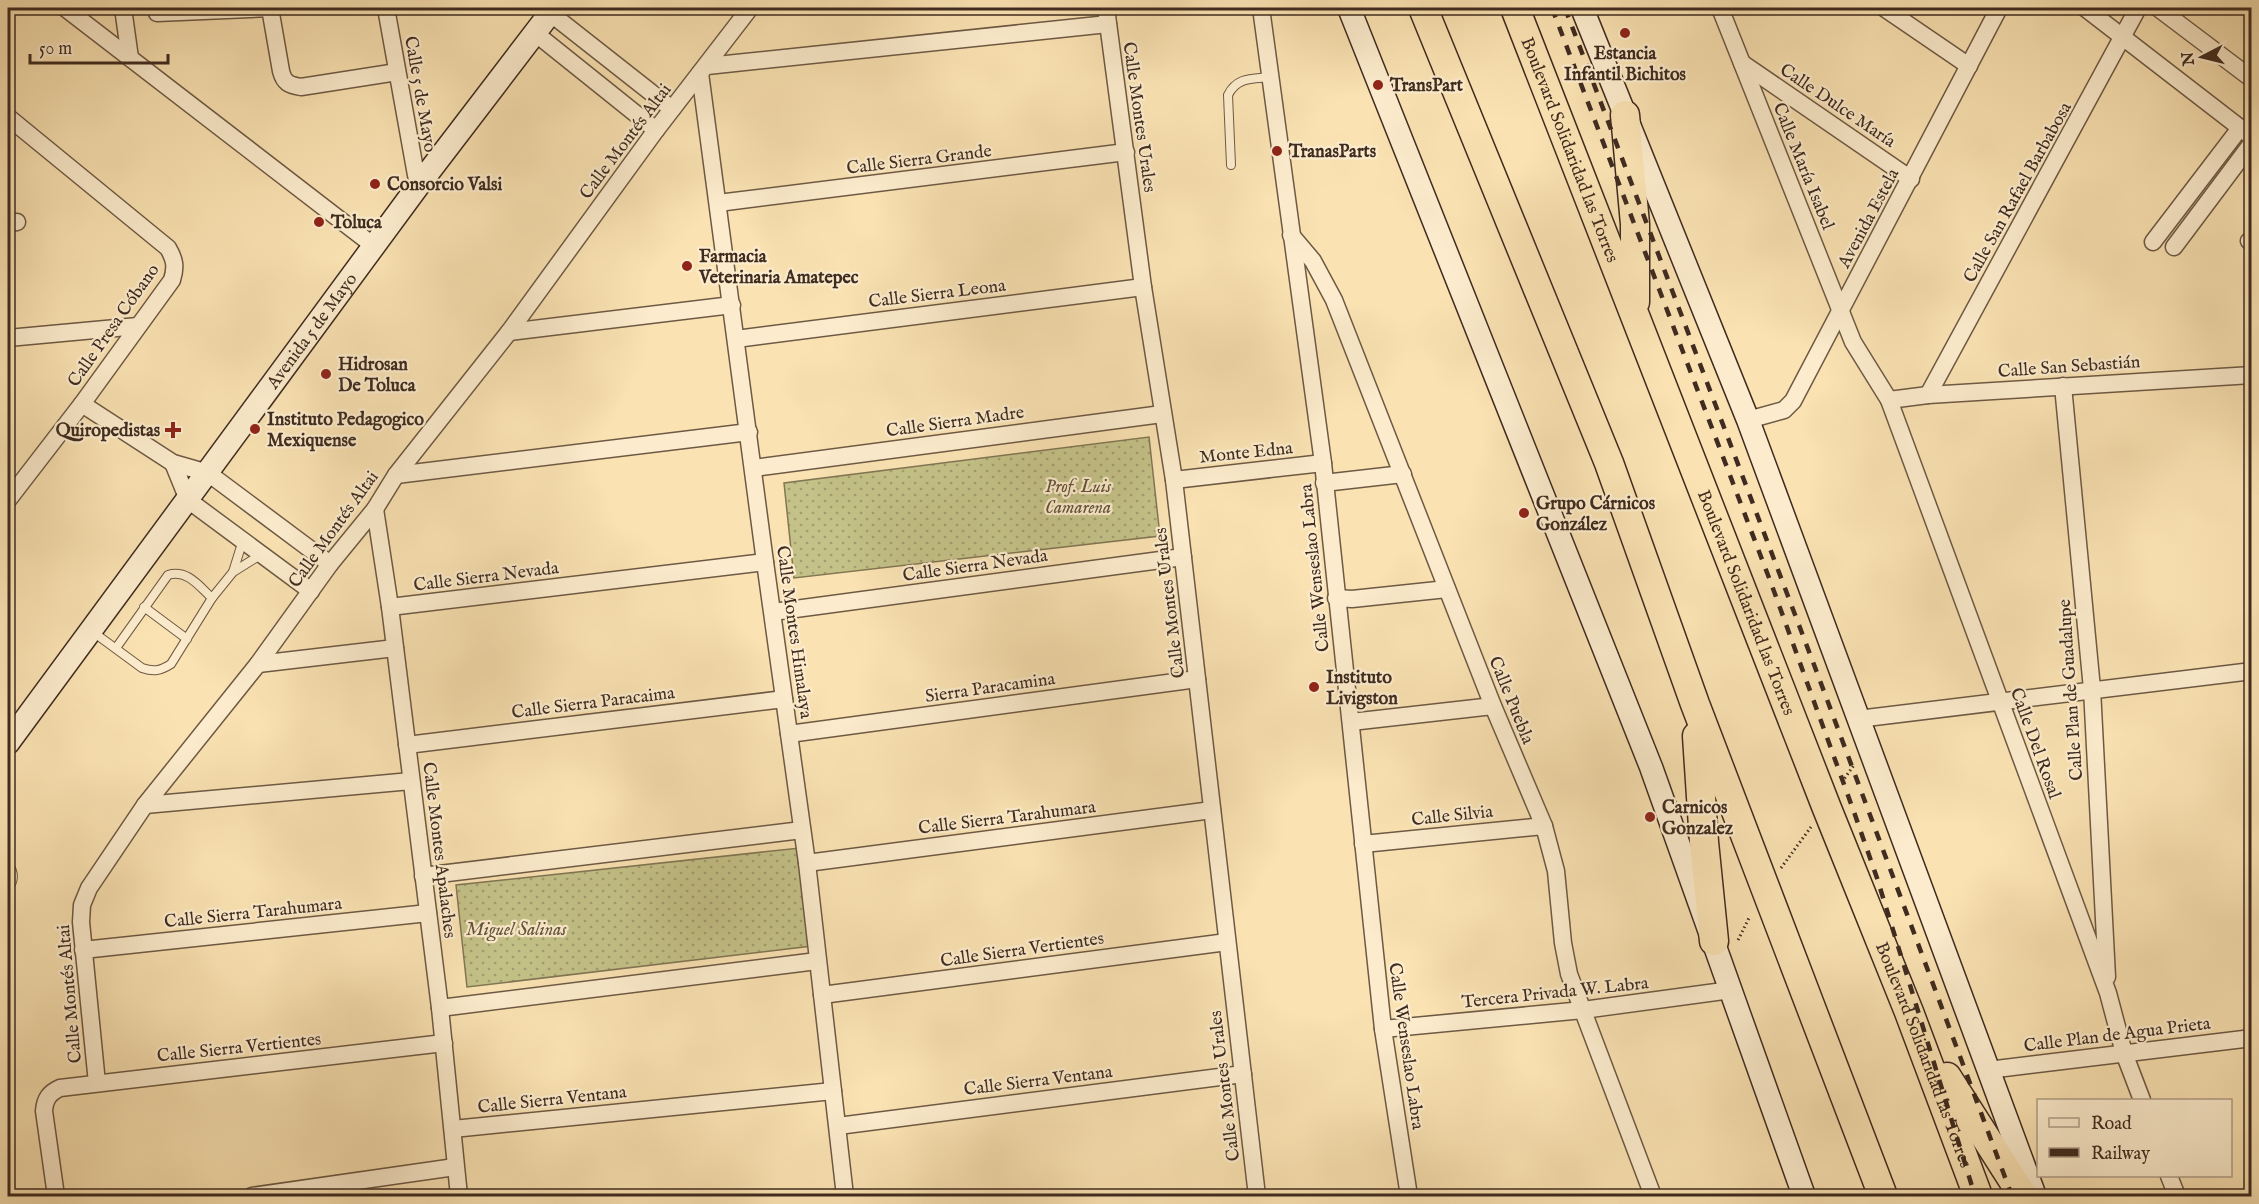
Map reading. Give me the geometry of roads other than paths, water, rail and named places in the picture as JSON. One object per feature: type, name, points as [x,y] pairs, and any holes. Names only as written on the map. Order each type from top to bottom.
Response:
[{"type":"highway","points":[[1423,8],[1609,463],[1695,704],[1884,1197]]},
{"type":"highway","name":"Boulevard Solidaridad las Torres","points":[[1515,8],[1826,806],[1910,1012],[1978,1197]]},
{"type":"highway","points":[[1625,116],[1635,224],[1636,320]]},
{"type":"highway","points":[[1695,704],[1704,842],[1714,941]]},
{"type":"highway","points":[[1910,1012],[1954,1088],[2023,1197]]},
{"type":"main road","points":[[1348,8],[1651,767],[1804,1197]]},
{"type":"main road","points":[[1582,8],[1748,420],[2035,1197]]},
{"type":"main road","name":"Avenida 5 de Mayo","points":[[8,743],[418,186],[552,10]]},
{"type":"street","points":[[65,8],[374,246]]},
{"type":"street","points":[[123,8],[130,58]]},
{"type":"street","points":[[157,13],[270,8],[283,80],[290,85],[301,87],[397,72]]},
{"type":"street","name":"Calle 5 de Mayo","points":[[386,8],[418,186]]},
{"type":"street","name":"Calle Montés Altai","points":[[97,1083],[81,922],[82,904],[88,888],[144,806],[258,664],[330,564],[375,509],[396,475],[509,332],[656,130],[750,8]]},
{"type":"street","name":"Calle Wenseslao Labra","points":[[1261,8],[1323,463],[1383,1029],[1409,1197]]},
{"type":"street","name":"Calle María Isabel","points":[[1720,8],[1853,342],[1889,400]]},
{"type":"street","points":[[1884,8],[1969,66]]},
{"type":"street","name":"Avenida Estela","points":[[1748,420],[1784,410],[1793,402],[2000,8]]},
{"type":"street","points":[[2085,8],[2246,133],[2153,243]]},
{"type":"street","name":"Calle San Rafael Barbabosa","points":[[1928,395],[2138,8]]},
{"type":"street","points":[[2158,8],[2252,79]]},
{"type":"street","points":[[552,10],[672,109]]},
{"type":"street","points":[[704,70],[1107,16]]},
{"type":"street","name":"Calle Montes Urales","points":[[1107,16],[1143,287],[1174,480],[1257,1197]]},
{"type":"street","points":[[535,33],[656,130]]},
{"type":"street","name":"Calle Dulce María","points":[[1742,63],[1911,179]]},
{"type":"street","name":"Calle Montes Himalaya","points":[[704,70],[718,203],[807,863],[845,1197]]},
{"type":"street","name":"Calle Presa Cóbano","points":[[8,117],[168,248],[174,258],[175,270],[172,280],[82,404],[8,500]]},
{"type":"street","points":[[2174,247],[2252,143]]},
{"type":"street","name":"Calle Sierra Grande","points":[[718,203],[1126,152]]},
{"type":"street","name":"Calle Puebla","points":[[1290,234],[1313,261],[1334,300],[1493,706],[1544,826],[1556,871],[1563,943],[1569,974],[1653,1197]]},
{"type":"street","name":"Calle Sierra Leona","points":[[736,339],[1143,287]]},
{"type":"street","points":[[509,332],[732,305]]},
{"type":"street","points":[[8,338],[138,326]]},
{"type":"street","name":"Calle San Sebastián","points":[[1889,400],[1928,395],[2252,375]]},
{"type":"street","name":"Calle Plan de Guadalupe","points":[[2063,386],[2092,689],[2108,993]]},
{"type":"street","name":"Calle Del Rosal","points":[[1889,400],[2108,993],[2124,1053],[2141,1099]]},
{"type":"street","points":[[82,404],[173,463],[208,473],[330,564]]},
{"type":"street","name":"Calle Sierra Madre","points":[[754,468],[1162,414]]},
{"type":"street","points":[[396,475],[749,432]]},
{"type":"street","points":[[173,463],[188,500],[311,591]]},
{"type":"street","name":"Monte Edna","points":[[1174,480],[1323,463]]},
{"type":"street","points":[[1324,483],[1403,474]]},
{"type":"street","name":"Calle Montes Apalaches","points":[[375,509],[390,607],[440,1008],[459,1197]]},
{"type":"street","name":"Calle Sierra Nevada","points":[[773,612],[1183,557]]},
{"type":"street","name":"Calle Sierra Nevada","points":[[390,607],[765,562]]},
{"type":"street","points":[[1336,598],[1352,599],[1447,589]]},
{"type":"street","points":[[258,664],[394,648]]},
{"type":"street","points":[[1858,719],[2000,703],[2092,689],[2252,672]]},
{"type":"street","name":"Sierra Paracamina","points":[[789,734],[1197,679]]},
{"type":"street","name":"Calle Sierra Paracaima","points":[[407,745],[784,699]]},
{"type":"street","points":[[1351,722],[1493,706]]},
{"type":"street","points":[[144,806],[411,781]]},
{"type":"street","name":"Calle Sierra Tarahumara","points":[[807,863],[1212,810]]},
{"type":"street","name":"Calle Silvia","points":[[1364,844],[1544,826]]},
{"type":"street","points":[[423,876],[802,830]]},
{"type":"street","name":"Calle Sierra Tarahumara","points":[[83,950],[428,913]]},
{"type":"street","name":"Calle Sierra Vertientes","points":[[822,995],[1227,942]]},
{"type":"street","points":[[440,1008],[817,961]]},
{"type":"street","name":"Tercera Privada W. Labra","points":[[1383,1029],[1583,1010],[1731,990]]},
{"type":"street","name":"Calle Plan de Agua Prieta","points":[[1988,1070],[2252,1038]]},
{"type":"street","name":"Calle Sierra Vertientes","points":[[56,1197],[44,1111],[45,1102],[51,1092],[60,1088],[444,1043]]},
{"type":"street","name":"Calle Sierra Ventana","points":[[838,1126],[1243,1074]]},
{"type":"street","name":"Calle Sierra Ventana","points":[[453,1129],[833,1091]]},
{"type":"street","points":[[252,1197],[455,1167]]},
{"type":"street","points":[[2169,1177],[2177,1197]]},
{"type":"lane","points":[[1232,165],[1228,95],[1233,86],[1244,81],[1270,77]]},
{"type":"lane","points":[[233,572],[244,540]]},
{"type":"lane","points":[[90,630],[142,668],[151,671],[162,670],[171,664],[212,598],[233,572],[262,554]]},
{"type":"lane","points":[[116,648],[168,575],[186,574],[212,598]]},
{"type":"lane","points":[[144,607],[188,639]]},
{"type":"lane","points":[[8,864],[13,873],[13,881],[8,888]]},
{"type":"railway","points":[[1552,8],[1771,583],[1854,812],[1877,878],[1975,1196]]},
{"type":"railway","points":[[1565,8],[2012,1196]]},
{"type":"place","name":"Estancia Infantil Bichitos","points":[[1625,33]]},
{"type":"place","name":"TransPart","points":[[1378,85]]},
{"type":"place","name":"TranasParts","points":[[1277,151]]},
{"type":"place","name":"Consorcio Valsi","points":[[375,184]]},
{"type":"place","name":"Toluca","points":[[319,222]]},
{"type":"place","name":"Farmacia Veterinaria Amatepec","points":[[687,266]]},
{"type":"place","name":"Hidrosan De Toluca","points":[[326,374]]},
{"type":"place","name":"Instituto Pedagogico Mexiquense","points":[[255,429]]},
{"type":"place","name":"Quiropedistas","points":[[173,430]]},
{"type":"place","name":"Grupo Cárnicos González","points":[[1524,513]]},
{"type":"place","name":"Instituto Livigston","points":[[1314,687]]},
{"type":"place","name":"Carnicos Gonzalez","points":[[1650,817]]},
{"type":"park label","name":"Prof. Luis Camarena","points":[[1078,496]]},
{"type":"park label","name":"Miguel Salinas","points":[[516,929]]}]
